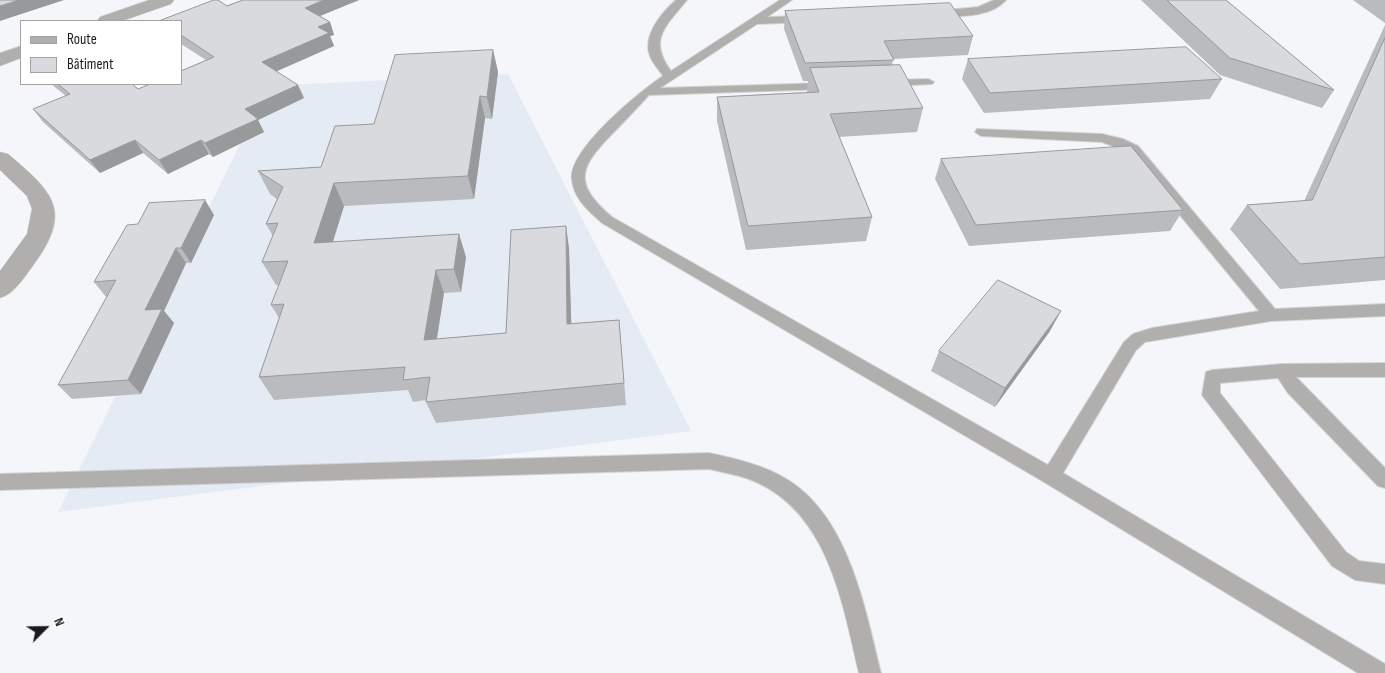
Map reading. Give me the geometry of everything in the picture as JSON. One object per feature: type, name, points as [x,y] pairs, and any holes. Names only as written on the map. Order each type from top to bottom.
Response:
[{"type":"street","points":[[109,20],[165,0]]},
{"type":"street","points":[[0,60],[20,52]]},
{"type":"street","points":[[0,159],[39,195],[44,209],[44,226],[35,244],[0,289]]},
{"type":"lane","points":[[669,76],[654,54],[656,36],[665,16],[682,0]]},
{"type":"lane","points":[[787,0],[646,92],[586,153],[579,167],[578,179],[582,193],[590,205],[607,220],[1051,476],[1379,673]]},
{"type":"lane","points":[[922,15],[962,13],[988,8],[1001,0]]},
{"type":"lane","points":[[754,21],[823,18]]},
{"type":"lane","points":[[880,84],[928,82]]},
{"type":"lane","points":[[646,92],[841,85]]},
{"type":"lane","points":[[981,132],[1102,138],[1119,142],[1133,149],[1271,316]]},
{"type":"lane","points":[[1051,476],[1130,346],[1139,338],[1152,334],[1271,316],[1385,310]]},
{"type":"lane","points":[[1385,370],[1282,371],[1212,377],[1211,395],[1339,559],[1356,570],[1385,574]]},
{"type":"lane","points":[[1282,371],[1294,388],[1385,480]]},
{"type":"lane","points":[[0,482],[709,461],[736,465],[758,473],[792,492],[814,514],[847,578],[870,673]]},
{"type":"shaded area","points":[[508,74],[691,431],[58,512],[269,86]]},
{"type":"building","points":[[0,0],[19,0],[0,6]]},
{"type":"building","points":[[214,0],[218,0],[227,6],[243,0],[324,0],[305,8],[330,22],[318,27],[329,33],[262,62],[298,85],[245,109],[258,119],[205,143],[201,140],[159,160],[135,140],[90,160],[33,109],[70,94],[59,85],[133,85],[138,89],[148,85],[182,85],[182,71],[214,57],[182,36],[182,20],[162,20]]},
{"type":"building","points":[[1167,0],[1226,0],[1334,90],[1230,58]]},
{"type":"building","points":[[950,3],[973,36],[884,41],[894,60],[805,63],[785,11]]},
{"type":"building","points":[[1385,38],[1385,257],[1300,264],[1247,205],[1312,200]]},
{"type":"building","points":[[1186,47],[1222,79],[990,93],[968,59]]},
{"type":"building","points":[[493,50],[487,97],[480,96],[468,176],[334,183],[314,243],[459,234],[454,269],[436,270],[424,340],[506,333],[511,230],[566,226],[567,324],[619,320],[624,383],[426,402],[430,377],[403,380],[405,367],[259,377],[284,304],[271,305],[288,261],[262,262],[278,223],[266,224],[283,187],[258,171],[321,167],[335,126],[374,124],[395,55]]},
{"type":"building","points":[[900,65],[923,108],[830,114],[872,217],[748,226],[717,97],[819,92],[810,68]]},
{"type":"building","points":[[1131,146],[1183,210],[976,225],[941,159]]},
{"type":"building","points":[[205,200],[181,248],[176,248],[145,310],[162,309],[128,380],[58,385],[116,280],[94,282],[127,225],[138,224],[149,203]]},
{"type":"building","points":[[998,280],[1061,311],[1005,388],[939,351]]}]
